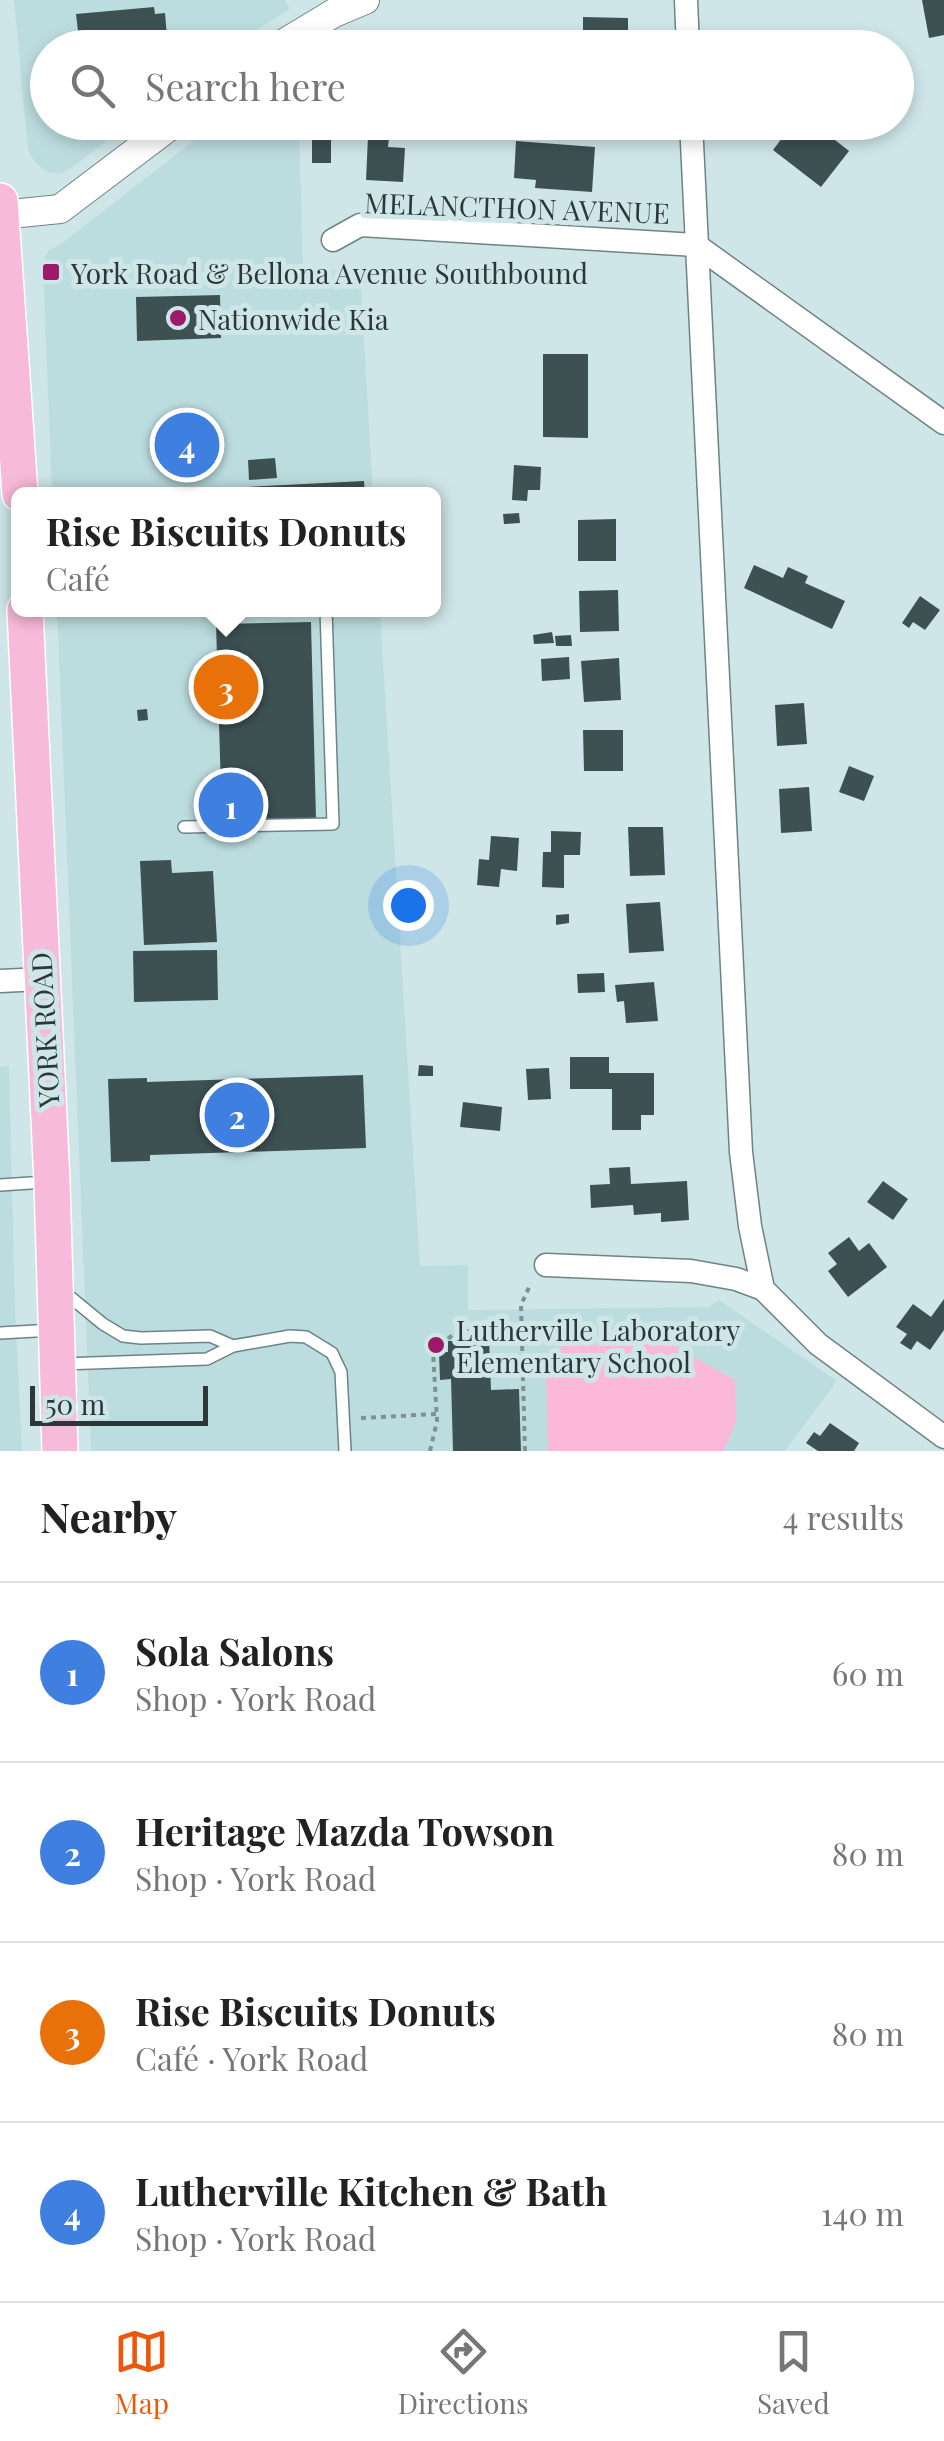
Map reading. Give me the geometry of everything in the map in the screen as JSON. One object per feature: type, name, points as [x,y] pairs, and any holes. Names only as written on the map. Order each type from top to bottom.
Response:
[{"type":"main road","points":[[0,200],[20,487]]},
{"type":"main road","name":"YORK ROAD","points":[[25,617],[52,1182],[60,1451]]},
{"type":"street","points":[[307,30],[365,0]]},
{"type":"street","points":[[686,0],[687,30]]},
{"type":"street","points":[[1,215],[60,209],[151,140]]},
{"type":"street","points":[[692,140],[741,1152],[763,1289]]},
{"type":"street","name":"MELANCTHON AVENUE","points":[[333,240],[360,225],[696,245],[944,423]]},
{"type":"street","points":[[0,980],[42,979]]},
{"type":"street","points":[[546,1265],[691,1271],[736,1279],[763,1289],[818,1344],[944,1437]]},
{"type":"lane","points":[[184,828],[333,824],[326,617]]},
{"type":"lane","points":[[0,1185],[52,1182]]},
{"type":"lane","points":[[54,1285],[123,1336],[210,1336],[233,1346]]},
{"type":"lane","points":[[0,1333],[57,1347],[207,1359],[233,1346],[306,1337],[332,1352],[341,1372],[345,1451]]},
{"type":"path","points":[[525,1451],[521,1306],[528,1288],[546,1265]]},
{"type":"path","points":[[430,1451],[436,1414],[433,1352],[456,1332],[521,1329]]},
{"type":"path","points":[[359,1418],[436,1414]]},
{"type":"shaded area","points":[[14,0],[285,0],[290,9],[256,30],[30,30],[30,140],[108,140],[60,174],[42,168],[28,149]]},
{"type":"shaded area","points":[[195,140],[299,140],[303,269],[360,270],[373,487],[52,487],[43,270],[49,250]]},
{"type":"shaded area","points":[[57,617],[380,617],[420,1266],[468,1265],[468,1310],[708,1307],[719,1300],[837,1381],[785,1451],[91,1451]]},
{"type":"shaded area","points":[[9,1066],[22,1451],[0,1451],[0,1067]]},
{"type":"shaded area","points":[[669,1343],[735,1380],[736,1421],[724,1451],[548,1451],[546,1364],[564,1345]]},
{"type":"building","points":[[922,0],[944,0],[944,35],[929,38]]},
{"type":"building","points":[[154,7],[155,14],[165,13],[166,30],[78,30],[76,14]]},
{"type":"building","points":[[583,17],[628,18],[628,30],[583,30]]},
{"type":"building","points":[[312,140],[331,140],[331,163],[312,163]]},
{"type":"building","points":[[368,140],[389,140],[388,147],[405,148],[403,182],[366,180]]},
{"type":"building","points":[[780,140],[835,140],[849,151],[821,187],[773,150]]},
{"type":"building","points":[[516,141],[595,147],[592,192],[535,188],[536,180],[514,178]]},
{"type":"building","name":"Nationwide Kia","points":[[220,295],[221,338],[137,341],[136,297]]},
{"type":"building","points":[[543,354],[588,354],[588,438],[543,437]]},
{"type":"building","points":[[207,428],[210,458],[166,461],[164,431]]},
{"type":"building","points":[[275,458],[277,478],[249,480],[248,460]]},
{"type":"building","points":[[514,465],[541,467],[540,490],[528,490],[527,501],[512,500]]},
{"type":"building","points":[[364,481],[364,487],[245,487]]},
{"type":"building","points":[[519,513],[520,523],[504,524],[503,514]]},
{"type":"building","points":[[616,519],[616,561],[578,561],[578,520]]},
{"type":"building","points":[[754,565],[783,578],[788,567],[808,576],[805,583],[845,601],[832,629],[744,588]]},
{"type":"building","points":[[618,590],[619,631],[580,632],[579,591]]},
{"type":"building","points":[[920,596],[940,610],[925,630],[913,622],[909,628],[902,623]]},
{"type":"building","points":[[311,622],[316,819],[222,822],[216,624]]},
{"type":"building","points":[[552,632],[554,643],[534,644],[533,635]]},
{"type":"building","points":[[571,635],[572,646],[556,646],[555,636]]},
{"type":"building","points":[[569,657],[570,679],[542,681],[541,659]]},
{"type":"building","points":[[619,658],[621,700],[584,702],[581,661]]},
{"type":"building","points":[[804,703],[807,744],[777,746],[775,705]]},
{"type":"building","points":[[147,709],[148,720],[138,721],[137,710]]},
{"type":"building","points":[[583,730],[623,730],[623,771],[584,771]]},
{"type":"building","points":[[849,766],[874,776],[864,801],[839,792]]},
{"type":"building","points":[[809,787],[812,831],[781,833],[779,789]]},
{"type":"building","points":[[628,827],[663,827],[665,875],[630,876]]},
{"type":"building","points":[[551,831],[581,832],[580,855],[564,855],[564,888],[542,887],[543,852],[551,852]]},
{"type":"building","points":[[491,836],[519,838],[517,871],[501,869],[499,887],[477,885],[479,859],[489,860]]},
{"type":"building","points":[[171,860],[172,873],[213,871],[217,942],[144,945],[140,861]]},
{"type":"building","points":[[660,902],[664,951],[629,953],[626,904]]},
{"type":"building","points":[[569,914],[569,923],[556,925],[556,915]]},
{"type":"building","points":[[217,950],[218,1000],[134,1002],[133,951]]},
{"type":"building","points":[[604,973],[605,992],[578,993],[577,974]]},
{"type":"building","points":[[654,982],[658,1021],[626,1023],[624,1001],[617,1002],[615,985]]},
{"type":"building","points":[[570,1057],[609,1057],[609,1073],[654,1073],[654,1115],[641,1115],[641,1130],[612,1130],[612,1089],[570,1089]]},
{"type":"building","points":[[419,1065],[433,1066],[433,1076],[418,1076]]},
{"type":"building","points":[[549,1068],[551,1099],[528,1100],[526,1069]]},
{"type":"building","points":[[363,1075],[366,1148],[150,1155],[150,1161],[111,1162],[108,1079],[147,1078],[147,1082]]},
{"type":"building","points":[[463,1102],[502,1107],[500,1131],[460,1127]]},
{"type":"building","points":[[630,1167],[631,1184],[687,1181],[689,1220],[661,1222],[661,1213],[634,1215],[633,1205],[591,1208],[590,1185],[610,1184],[609,1168]]},
{"type":"building","points":[[883,1181],[908,1199],[893,1220],[867,1202]]},
{"type":"building","points":[[849,1237],[859,1251],[869,1243],[887,1267],[848,1297],[828,1271],[837,1264],[828,1253]]},
{"type":"building","points":[[944,1299],[944,1330],[930,1350],[917,1341],[911,1350],[900,1343],[907,1334],[896,1327],[913,1304],[931,1317]]},
{"type":"building","name":"Lutherville Laboratory Elementary School","points":[[480,1333],[480,1339],[489,1338],[491,1390],[519,1389],[521,1451],[453,1451],[451,1379],[440,1380],[439,1352],[448,1352],[448,1341],[458,1341],[458,1334]]},
{"type":"building","points":[[830,1423],[859,1443],[854,1451],[818,1451],[806,1443],[814,1432],[820,1436]]},
{"type":"place","name":"York Road & Bellona Avenue Southbound","points":[[51,272]]},
{"type":"place","name":"Nationwide Kia","points":[[178,318]]},
{"type":"place","name":"Lutherville Kitchen & Bath","points":[[187,445]]},
{"type":"place","name":"Rise Biscuits Donuts","points":[[226,687]]},
{"type":"place","name":"Sola Salons","points":[[231,805]]},
{"type":"place","name":"Heritage Mazda Towson","points":[[237,1115]]},
{"type":"place","name":"Lutherville Laboratory Elementary School","points":[[436,1345]]}]
